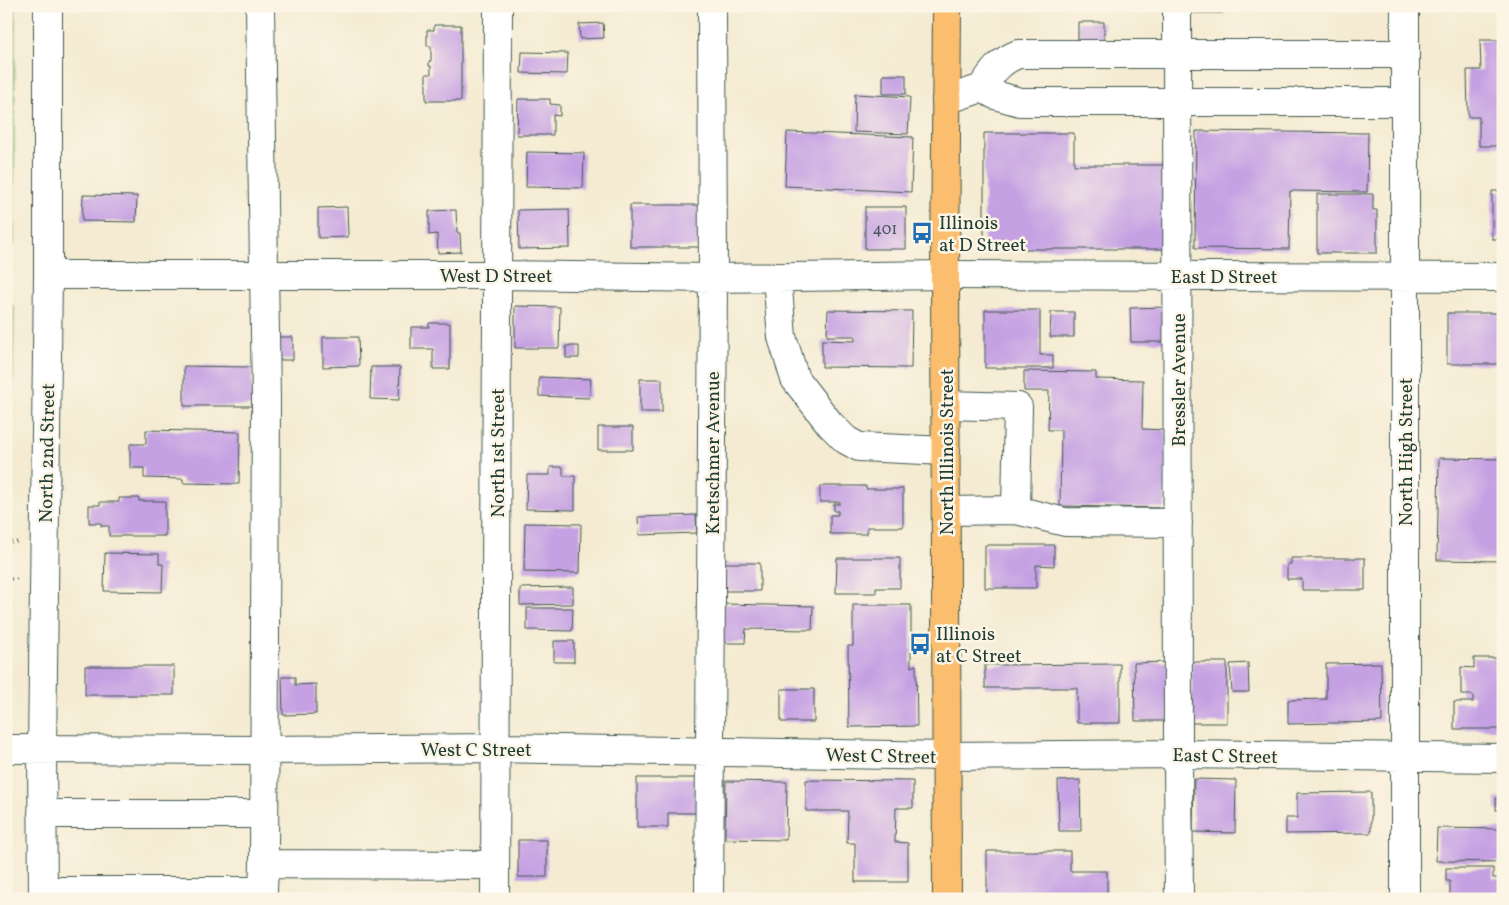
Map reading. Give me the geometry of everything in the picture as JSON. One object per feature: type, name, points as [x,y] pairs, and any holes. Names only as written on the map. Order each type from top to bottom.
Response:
[{"type":"main road","name":"North Illinois Street","points":[[947,6],[945,275],[947,899]]},
{"type":"street","name":"North 2nd Street","points":[[43,895],[42,749],[48,275],[48,6]]},
{"type":"street","points":[[43,895],[263,895],[265,275],[260,6]]},
{"type":"street","name":"North 1st Street","points":[[495,899],[498,6]]},
{"type":"street","name":"Kretschmer Avenue","points":[[709,899],[713,278],[712,6]]},
{"type":"street","name":"Bressler Avenue","points":[[1177,6],[1179,899]]},
{"type":"street","name":"North High Street","points":[[1405,6],[1405,899]]},
{"type":"street","points":[[946,100],[982,88],[991,73],[1005,60],[1018,54],[1405,54]]},
{"type":"street","points":[[982,88],[995,95],[1020,102],[1405,102]]},
{"type":"street","name":"West D Street","points":[[48,275],[498,275],[713,278],[945,275]]},
{"type":"street","name":"East D Street","points":[[945,275],[1503,277]]},
{"type":"street","points":[[777,277],[782,337],[795,379],[830,424],[846,440],[859,447],[946,452]]},
{"type":"street","points":[[946,405],[1018,407],[1016,510]]},
{"type":"street","points":[[946,511],[1016,510],[1065,522],[1178,523]]},
{"type":"street","name":"West C Street","points":[[6,748],[264,750],[495,748],[947,756]]},
{"type":"street","name":"East C Street","points":[[947,756],[1178,754],[1503,758]]},
{"type":"street","points":[[42,814],[264,814]]},
{"type":"street","points":[[264,864],[495,865]]},
{"type":"path","points":[[6,542],[17,542]]},
{"type":"path","points":[[6,579],[18,579]]},
{"type":"path","points":[[6,637],[16,637]]},
{"type":"green space","points":[[6,6],[15,6],[14,245],[6,245]]},
{"type":"green space","points":[[6,305],[14,306],[13,391],[6,392]]},
{"type":"building","points":[[1195,6],[1223,6],[1223,13],[1195,13]]},
{"type":"building","points":[[1078,22],[1104,22],[1104,45],[1078,45]]},
{"type":"building","points":[[603,23],[604,38],[580,39],[579,24]]},
{"type":"building","points":[[434,25],[461,25],[461,101],[426,101],[426,74],[431,74],[429,61],[431,61],[431,46],[427,46],[427,30],[434,30]]},
{"type":"building","points":[[1480,40],[1503,40],[1503,146],[1479,146],[1479,117],[1468,117],[1467,70],[1481,70]]},
{"type":"building","points":[[522,52],[568,53],[567,74],[521,73]]},
{"type":"building","points":[[883,75],[906,75],[906,94],[883,94]]},
{"type":"building","points":[[855,94],[910,97],[908,134],[854,132]]},
{"type":"building","points":[[518,99],[550,99],[550,104],[560,105],[560,116],[553,115],[553,135],[517,135]]},
{"type":"building","points":[[1196,131],[1368,133],[1367,192],[1290,191],[1289,249],[1195,248]]},
{"type":"building","points":[[787,132],[913,137],[911,192],[785,186]]},
{"type":"building","points":[[984,133],[1074,133],[1074,165],[1164,165],[1164,249],[984,249]]},
{"type":"building","points":[[527,152],[584,153],[583,188],[526,187]]},
{"type":"building","points":[[1492,191],[1503,191],[1503,239],[1492,239]]},
{"type":"building","points":[[1317,194],[1373,194],[1373,210],[1377,210],[1377,253],[1317,253]]},
{"type":"building","points":[[83,195],[137,196],[136,222],[82,221]]},
{"type":"building","points":[[630,205],[699,205],[699,247],[630,247]]},
{"type":"building","points":[[347,207],[348,237],[318,238],[318,208]]},
{"type":"building","points":[[865,207],[906,207],[906,249],[865,249]]},
{"type":"building","points":[[569,209],[570,248],[519,249],[518,210]]},
{"type":"building","points":[[456,210],[457,233],[460,233],[461,252],[438,253],[437,234],[429,235],[429,211]]},
{"type":"building","points":[[515,306],[560,307],[559,348],[515,348]]},
{"type":"building","points":[[1168,307],[1169,342],[1131,342],[1130,308]]},
{"type":"building","points":[[828,310],[912,311],[911,368],[822,367],[822,340],[855,341],[855,336],[827,336]]},
{"type":"building","points":[[985,310],[1040,310],[1040,355],[1053,355],[1053,368],[985,368]]},
{"type":"building","points":[[1051,312],[1074,312],[1074,337],[1050,337]]},
{"type":"building","points":[[1447,313],[1503,313],[1503,364],[1447,364]]},
{"type":"building","points":[[429,323],[450,323],[450,369],[433,369],[433,349],[411,349],[411,327],[429,327]]},
{"type":"building","points":[[278,337],[293,337],[293,360],[278,360]]},
{"type":"building","points":[[323,337],[358,337],[359,366],[323,367]]},
{"type":"building","points":[[566,346],[579,346],[579,358],[566,358]]},
{"type":"building","points":[[184,366],[252,367],[252,406],[184,406]]},
{"type":"building","points":[[371,367],[400,367],[399,400],[370,399]]},
{"type":"building","points":[[1024,371],[1096,372],[1096,379],[1143,380],[1142,429],[1166,430],[1165,508],[1060,506],[1061,430],[1048,430],[1049,391],[1024,391]]},
{"type":"building","points":[[539,377],[591,379],[589,398],[539,396]]},
{"type":"building","points":[[640,379],[662,379],[662,412],[640,412]]},
{"type":"building","points":[[598,427],[633,427],[633,450],[598,450]]},
{"type":"building","points":[[146,430],[240,432],[239,484],[183,483],[183,479],[144,478],[144,468],[130,468],[130,444],[146,444]]},
{"type":"building","points":[[1439,458],[1503,459],[1503,561],[1437,560]]},
{"type":"building","points":[[550,467],[563,467],[563,476],[575,476],[575,510],[526,509],[527,475],[550,475]]},
{"type":"building","points":[[820,486],[866,486],[866,489],[903,489],[903,527],[867,527],[867,534],[830,534],[830,515],[838,515],[838,511],[834,511],[834,504],[840,504],[840,502],[820,502]]},
{"type":"building","points":[[119,498],[139,498],[139,501],[165,501],[165,536],[109,536],[109,526],[101,526],[101,523],[89,523],[89,505],[100,505],[100,502],[119,502]]},
{"type":"building","points":[[696,515],[697,533],[639,535],[638,517]]},
{"type":"building","points":[[525,523],[581,524],[580,573],[524,572]]},
{"type":"building","points":[[985,545],[1054,545],[1054,566],[1036,565],[1036,588],[985,588]]},
{"type":"building","points":[[105,553],[159,554],[159,564],[163,564],[162,592],[104,591]]},
{"type":"building","points":[[837,558],[900,558],[900,588],[876,588],[876,593],[836,593]]},
{"type":"building","points":[[1291,558],[1365,558],[1365,590],[1302,590],[1302,579],[1287,579],[1287,564],[1291,564]]},
{"type":"building","points":[[722,563],[760,563],[760,591],[722,591]]},
{"type":"building","points":[[573,587],[573,604],[520,605],[520,588]]},
{"type":"building","points":[[723,604],[813,606],[812,630],[746,629],[745,643],[722,643]]},
{"type":"building","points":[[853,605],[911,605],[911,667],[916,665],[917,726],[849,727],[848,646],[853,646]]},
{"type":"building","points":[[527,608],[573,608],[572,631],[527,630]]},
{"type":"building","points":[[554,641],[574,641],[574,662],[554,662]]},
{"type":"building","points":[[1474,658],[1503,658],[1503,729],[1454,729],[1454,702],[1473,702],[1473,695],[1461,695],[1461,667],[1474,668]]},
{"type":"building","points":[[1168,662],[1169,721],[1135,721],[1134,663]]},
{"type":"building","points":[[1192,662],[1227,662],[1227,723],[1192,723]]},
{"type":"building","points":[[1248,663],[1249,692],[1232,692],[1230,664]]},
{"type":"building","points":[[1381,663],[1382,722],[1288,724],[1288,700],[1326,699],[1326,664]]},
{"type":"building","points":[[1120,664],[1120,723],[1077,723],[1077,688],[985,688],[985,665]]},
{"type":"building","points":[[85,666],[174,666],[174,695],[85,695]]},
{"type":"building","points":[[282,677],[295,677],[295,685],[316,684],[316,714],[283,715]]},
{"type":"building","points":[[781,689],[814,689],[814,722],[781,722]]},
{"type":"building","points":[[637,778],[699,778],[699,813],[668,813],[668,827],[637,827]]},
{"type":"building","points":[[1194,779],[1236,780],[1235,833],[1193,832]]},
{"type":"building","points":[[806,780],[913,781],[913,808],[896,808],[895,842],[908,843],[908,882],[855,882],[855,843],[847,843],[848,811],[806,811]]},
{"type":"building","points":[[1080,780],[1081,831],[1059,831],[1058,781]]},
{"type":"building","points":[[726,781],[787,782],[786,840],[725,839]]},
{"type":"building","points":[[1371,792],[1371,833],[1286,834],[1286,818],[1297,818],[1297,793]]},
{"type":"building","points":[[1496,798],[1503,798],[1503,811],[1496,810]]},
{"type":"building","points":[[1437,828],[1503,829],[1503,862],[1436,861]]},
{"type":"building","points":[[518,840],[547,840],[547,877],[518,877]]},
{"type":"building","points":[[987,851],[1070,851],[1070,871],[1107,871],[1107,897],[1103,899],[987,899]]},
{"type":"building","points":[[1446,868],[1493,868],[1493,878],[1503,878],[1503,898],[1450,898],[1450,881],[1446,881]]},
{"type":"building","points":[[347,897],[393,897],[393,899],[347,899]]},
{"type":"place","name":"Illinois at D Street","points":[[922,233]]},
{"type":"place","name":"Illinois at C Street","points":[[920,644]]}]
